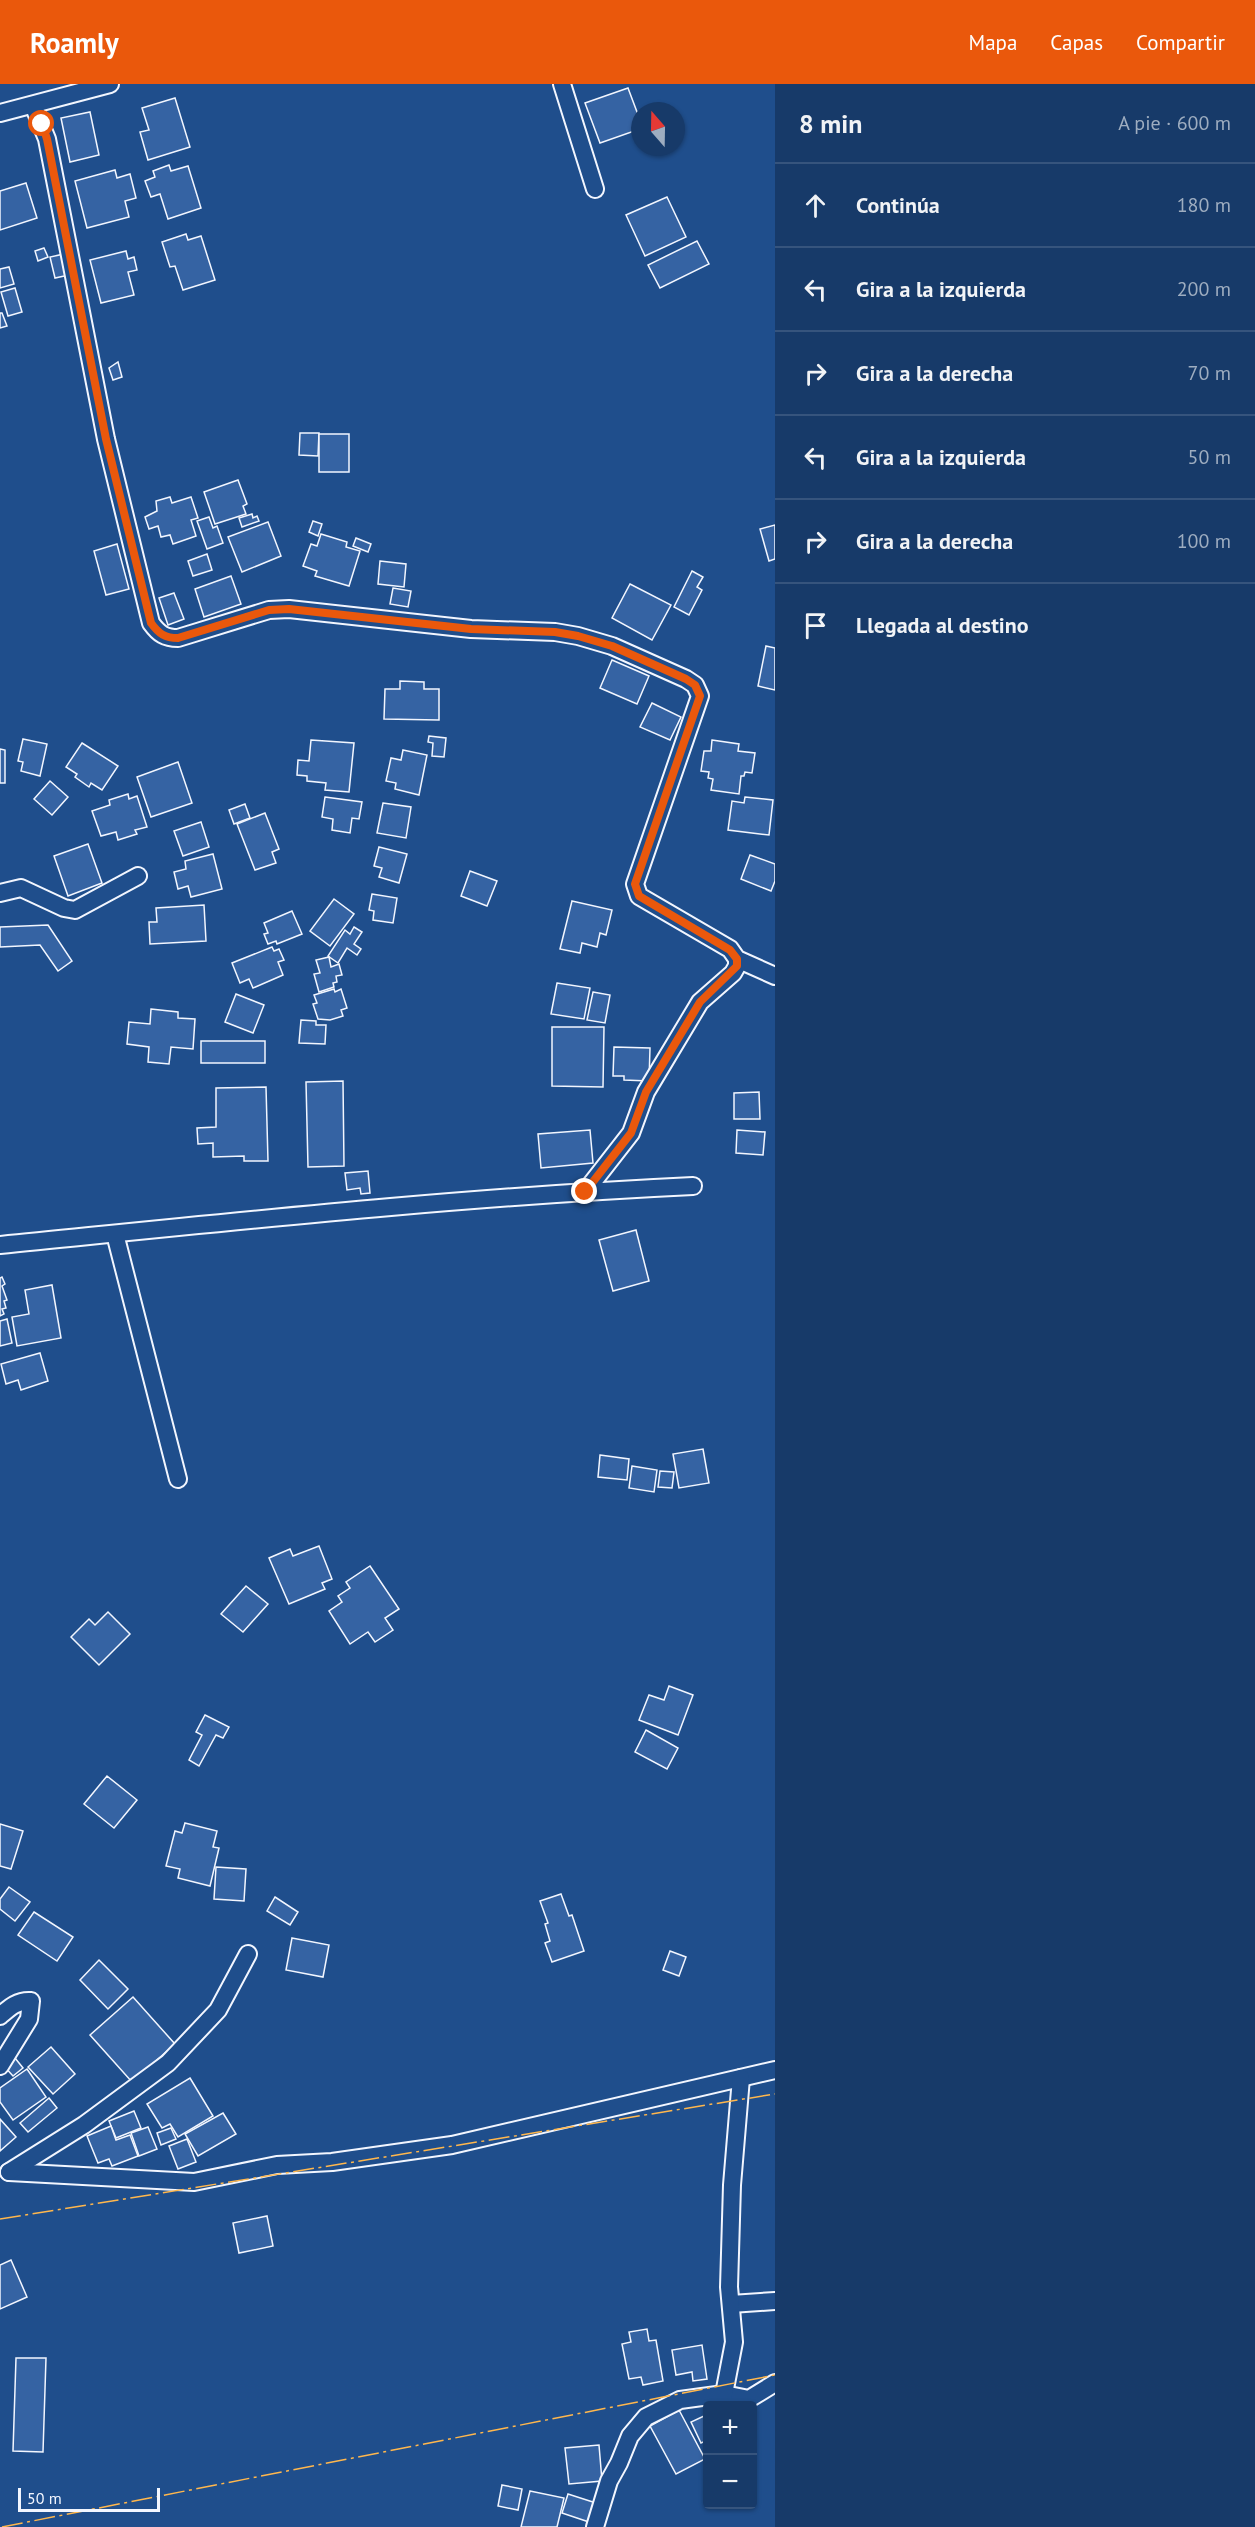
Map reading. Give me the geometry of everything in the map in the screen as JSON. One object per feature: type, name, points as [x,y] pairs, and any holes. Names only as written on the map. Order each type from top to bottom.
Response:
[{"type":"street","points":[[0,113],[110,84]]},
{"type":"street","points":[[562,84],[595,189]]},
{"type":"street","points":[[33,105],[47,139],[117,488],[151,623],[158,633],[167,638],[178,638],[269,610],[289,609],[471,629],[555,632],[612,646],[686,679],[695,685],[700,696],[635,884],[636,891],[639,896],[730,950],[737,959],[775,976]]},
{"type":"street","points":[[0,893],[21,888],[64,908],[75,910],[138,876]]},
{"type":"street","points":[[585,1192],[631,1133],[646,1092],[700,1002],[733,972],[737,966],[737,959]]},
{"type":"street","points":[[0,1245],[210,1223],[585,1192],[693,1186]]},
{"type":"street","points":[[115,1234],[178,1479]]},
{"type":"street","points":[[4,2175],[84,2125],[168,2063],[218,2010],[248,1954]]},
{"type":"street","points":[[0,2016],[12,2006],[31,2001],[29,2019],[0,2066]]},
{"type":"street","points":[[4,2175],[194,2182],[277,2165],[333,2162],[452,2145],[775,2070]]},
{"type":"street","points":[[724,2394],[734,2342],[731,2304],[732,2185],[741,2078]]},
{"type":"street","points":[[731,2304],[775,2301]]},
{"type":"street","points":[[595,2527],[609,2481],[630,2436],[646,2417],[680,2400],[724,2394],[749,2399],[775,2383]]},
{"type":"building","points":[[628,88],[633,102],[631,102],[631,132],[600,143],[585,103]]},
{"type":"building","points":[[175,98],[190,147],[148,160],[140,132],[149,130],[142,108]]},
{"type":"building","points":[[90,112],[99,155],[70,162],[61,118]]},
{"type":"building","points":[[169,165],[171,171],[188,166],[201,208],[168,219],[160,194],[151,197],[145,181],[155,177],[153,171]]},
{"type":"building","points":[[115,170],[117,178],[130,174],[136,198],[125,201],[129,217],[87,228],[75,181]]},
{"type":"building","points":[[26,183],[37,218],[0,230],[0,191]]},
{"type":"building","points":[[667,197],[686,237],[645,256],[626,215]]},
{"type":"building","points":[[186,234],[188,240],[201,236],[215,280],[183,290],[175,266],[170,267],[162,242]]},
{"type":"building","points":[[697,241],[709,264],[660,288],[648,265]]},
{"type":"building","points":[[44,248],[48,257],[38,261],[35,251]]},
{"type":"building","points":[[126,251],[128,259],[134,257],[137,270],[128,272],[134,295],[101,303],[90,260]]},
{"type":"building","points":[[64,254],[69,275],[55,278],[50,257]]},
{"type":"building","points":[[9,267],[14,284],[0,288],[0,269]]},
{"type":"building","points":[[15,288],[22,312],[8,316],[1,292]]},
{"type":"building","points":[[0,313],[7,326],[0,328]]},
{"type":"building","points":[[118,362],[122,377],[113,380],[109,368]]},
{"type":"building","points":[[300,433],[319,433],[318,456],[299,455]]},
{"type":"building","points":[[319,434],[349,434],[349,472],[319,472]]},
{"type":"building","points":[[238,480],[247,504],[243,506],[246,514],[215,524],[204,492]]},
{"type":"building","points":[[170,497],[172,503],[191,497],[198,518],[191,520],[196,536],[173,544],[170,535],[161,537],[158,526],[149,529],[145,517],[157,511],[156,501]]},
{"type":"building","points":[[252,514],[253,518],[257,516],[259,521],[242,527],[239,518]]},
{"type":"building","points":[[209,517],[213,528],[217,526],[223,543],[207,549],[197,521]]},
{"type":"building","points":[[313,521],[322,524],[318,536],[309,532]]},
{"type":"building","points":[[268,522],[281,556],[242,572],[228,537]]},
{"type":"building","points":[[775,525],[775,559],[769,561],[760,529]]},
{"type":"building","points":[[321,534],[347,542],[346,547],[360,551],[349,586],[315,576],[317,571],[303,566],[311,544],[317,546]]},
{"type":"building","points":[[356,538],[371,544],[368,552],[353,546]]},
{"type":"building","points":[[117,544],[129,589],[106,595],[94,551]]},
{"type":"building","points":[[207,554],[212,570],[193,576],[188,561]]},
{"type":"building","points":[[380,561],[406,564],[404,587],[378,584]]},
{"type":"building","points":[[692,571],[703,577],[697,587],[702,590],[689,615],[674,607]]},
{"type":"building","points":[[231,576],[241,604],[204,617],[195,589]]},
{"type":"building","points":[[630,584],[671,605],[652,640],[612,618]]},
{"type":"building","points":[[393,588],[411,591],[408,607],[390,604]]},
{"type":"building","points":[[174,593],[184,619],[168,625],[159,598]]},
{"type":"building","points":[[766,646],[775,648],[775,690],[758,686]]},
{"type":"building","points":[[612,660],[649,676],[637,704],[600,688]]},
{"type":"building","points":[[400,681],[424,682],[424,689],[439,689],[439,720],[384,719],[385,689],[400,689]]},
{"type":"building","points":[[652,703],[681,717],[670,740],[640,727]]},
{"type":"building","points":[[429,736],[446,738],[444,757],[432,756],[433,743],[428,742]]},
{"type":"building","points":[[23,739],[47,744],[40,776],[21,771],[23,762],[18,761]]},
{"type":"building","points":[[311,740],[354,743],[349,792],[325,790],[326,783],[307,781],[307,776],[297,775],[298,760],[309,761]]},
{"type":"building","points":[[712,740],[739,744],[738,751],[755,753],[752,773],[745,772],[744,776],[741,776],[739,794],[711,790],[713,779],[708,778],[709,772],[701,771],[704,751],[711,751]]},
{"type":"building","points":[[82,743],[118,766],[102,790],[91,783],[89,787],[75,777],[77,774],[66,767]]},
{"type":"building","points":[[0,749],[5,750],[5,783],[0,783]]},
{"type":"building","points":[[403,750],[427,755],[419,795],[395,789],[396,783],[386,781],[391,758],[401,760]]},
{"type":"building","points":[[178,762],[192,803],[151,817],[137,777]]},
{"type":"building","points":[[50,781],[68,797],[52,815],[34,799]]},
{"type":"building","points":[[128,794],[129,799],[137,796],[147,827],[135,830],[137,834],[118,840],[116,832],[101,836],[92,811],[110,805],[109,800]]},
{"type":"building","points":[[325,797],[362,802],[359,819],[352,818],[350,833],[332,830],[333,819],[322,817]]},
{"type":"building","points":[[745,797],[773,800],[769,835],[728,830],[732,801],[744,803]]},
{"type":"building","points":[[383,803],[411,807],[406,838],[377,833]]},
{"type":"building","points":[[245,804],[250,818],[234,824],[229,810]]},
{"type":"building","points":[[265,813],[279,849],[272,852],[276,863],[255,870],[237,824]]},
{"type":"building","points":[[201,822],[209,847],[183,856],[174,831]]},
{"type":"building","points":[[88,844],[102,883],[68,896],[54,856]]},
{"type":"building","points":[[379,847],[407,854],[399,883],[379,877],[382,868],[374,866]]},
{"type":"building","points":[[213,854],[222,889],[191,897],[188,886],[178,889],[174,872],[186,869],[185,861]]},
{"type":"building","points":[[750,855],[775,864],[775,881],[771,891],[741,879]]},
{"type":"building","points":[[470,871],[497,881],[487,906],[461,896]]},
{"type":"building","points":[[372,894],[397,898],[393,923],[373,920],[374,911],[369,910]]},
{"type":"building","points":[[334,899],[354,914],[330,946],[310,931]]},
{"type":"building","points":[[572,901],[612,910],[606,935],[600,933],[597,947],[582,943],[580,953],[560,949]]},
{"type":"building","points":[[204,905],[206,941],[150,944],[149,922],[157,922],[156,908]]},
{"type":"building","points":[[292,911],[302,934],[277,944],[276,941],[268,944],[264,934],[268,933],[264,923]]},
{"type":"building","points":[[48,925],[72,961],[58,971],[40,945],[0,947],[0,927]]},
{"type":"building","points":[[354,927],[362,932],[354,944],[361,949],[357,955],[347,948],[338,963],[328,956],[345,930],[350,934]]},
{"type":"building","points":[[272,947],[274,951],[279,949],[284,960],[278,962],[283,975],[253,988],[249,979],[240,983],[232,963]]},
{"type":"building","points":[[329,957],[331,967],[339,964],[342,975],[336,976],[337,982],[333,983],[334,987],[319,992],[314,974],[320,973],[316,960]]},
{"type":"building","points":[[557,983],[590,988],[584,1019],[551,1014]]},
{"type":"building","points":[[334,989],[335,992],[341,989],[347,1008],[341,1010],[343,1016],[330,1020],[318,1019],[313,1004],[317,1003],[314,995]]},
{"type":"building","points":[[593,992],[610,995],[605,1023],[587,1020]]},
{"type":"building","points":[[236,994],[264,1005],[253,1033],[225,1022]]},
{"type":"building","points":[[151,1009],[178,1012],[178,1018],[195,1019],[193,1049],[171,1047],[169,1064],[148,1062],[149,1047],[127,1044],[129,1022],[150,1024]]},
{"type":"building","points":[[301,1020],[316,1021],[316,1025],[326,1025],[325,1044],[299,1043]]},
{"type":"building","points":[[552,1027],[604,1027],[603,1087],[552,1086]]},
{"type":"building","points":[[201,1041],[265,1041],[265,1063],[201,1063]]},
{"type":"building","points":[[614,1047],[650,1048],[649,1081],[624,1080],[624,1076],[613,1076]]},
{"type":"building","points":[[343,1081],[344,1166],[308,1167],[306,1082]]},
{"type":"building","points":[[266,1087],[268,1161],[244,1161],[244,1156],[213,1157],[213,1143],[198,1144],[197,1128],[216,1127],[216,1088]]},
{"type":"building","points":[[759,1092],[760,1119],[734,1119],[734,1093]]},
{"type":"building","points":[[590,1130],[593,1163],[541,1168],[538,1134]]},
{"type":"building","points":[[737,1130],[765,1132],[763,1155],[736,1153]]},
{"type":"building","points":[[368,1171],[370,1193],[361,1194],[360,1188],[347,1190],[345,1173]]},
{"type":"building","points":[[636,1230],[649,1281],[613,1291],[599,1240]]},
{"type":"building","points":[[2,1277],[5,1284],[2,1286],[7,1300],[4,1301],[6,1308],[2,1309],[4,1314],[0,1316],[0,1278]]},
{"type":"building","points":[[52,1285],[61,1338],[17,1346],[12,1317],[29,1314],[25,1290]]},
{"type":"building","points":[[7,1319],[12,1343],[0,1346],[0,1321]]},
{"type":"building","points":[[40,1353],[48,1381],[21,1390],[18,1380],[6,1384],[1,1364]]},
{"type":"building","points":[[703,1449],[709,1483],[679,1488],[673,1454]]},
{"type":"building","points":[[600,1455],[629,1459],[627,1480],[598,1477]]},
{"type":"building","points":[[632,1466],[657,1470],[654,1492],[629,1488]]},
{"type":"building","points":[[660,1471],[674,1472],[672,1488],[658,1487]]},
{"type":"building","points":[[319,1546],[332,1579],[322,1583],[325,1589],[289,1604],[269,1558],[290,1549],[293,1556]]},
{"type":"building","points":[[370,1566],[399,1609],[385,1618],[393,1630],[375,1642],[368,1632],[350,1644],[329,1611],[342,1602],[338,1596],[350,1588],[346,1582]]},
{"type":"building","points":[[246,1586],[268,1604],[243,1632],[221,1614]]},
{"type":"building","points":[[108,1612],[130,1634],[99,1665],[71,1637],[89,1619],[95,1625]]},
{"type":"building","points":[[669,1686],[693,1695],[678,1735],[639,1720],[649,1695],[664,1700]]},
{"type":"building","points":[[205,1715],[229,1727],[223,1738],[216,1735],[199,1766],[189,1760],[202,1735],[196,1732]]},
{"type":"building","points":[[646,1730],[678,1748],[667,1769],[635,1752]]},
{"type":"building","points":[[107,1776],[137,1800],[114,1828],[84,1804]]},
{"type":"building","points":[[185,1823],[217,1831],[213,1847],[219,1848],[210,1886],[178,1878],[180,1869],[166,1866],[175,1831],[182,1833]]},
{"type":"building","points":[[0,1824],[23,1831],[11,1869],[0,1866]]},
{"type":"building","points":[[216,1867],[246,1869],[244,1901],[214,1899]]},
{"type":"building","points":[[9,1887],[30,1902],[15,1921],[0,1909],[0,1899]]},
{"type":"building","points":[[561,1894],[569,1916],[572,1915],[584,1951],[552,1962],[545,1943],[550,1941],[545,1924],[548,1923],[540,1901]]},
{"type":"building","points":[[275,1897],[298,1912],[290,1925],[267,1911]]},
{"type":"building","points":[[34,1912],[73,1937],[57,1961],[18,1935]]},
{"type":"building","points":[[292,1938],[329,1945],[323,1977],[286,1970]]},
{"type":"building","points":[[670,1951],[686,1957],[679,1976],[663,1970]]},
{"type":"building","points":[[99,1960],[128,1989],[108,2009],[80,1980]]},
{"type":"building","points":[[133,1997],[175,2044],[132,2082],[90,2035]]},
{"type":"building","points":[[51,2047],[75,2074],[53,2094],[28,2067]]},
{"type":"building","points":[[15,2058],[23,2068],[13,2076],[4,2066]]},
{"type":"building","points":[[27,2069],[46,2097],[13,2120],[0,2102],[0,2088]]},
{"type":"building","points":[[190,2078],[213,2116],[178,2137],[170,2124],[162,2128],[147,2104]]},
{"type":"building","points":[[49,2098],[57,2108],[28,2132],[20,2123]]},
{"type":"building","points":[[134,2111],[141,2128],[116,2138],[109,2121]]},
{"type":"building","points":[[223,2113],[236,2134],[198,2156],[185,2134]]},
{"type":"building","points":[[0,2119],[16,2137],[0,2151]]},
{"type":"building","points":[[111,2126],[116,2140],[130,2135],[138,2156],[112,2166],[109,2159],[98,2163],[87,2136]]},
{"type":"building","points":[[148,2127],[157,2149],[139,2156],[131,2133]]},
{"type":"building","points":[[171,2128],[176,2139],[161,2145],[157,2133]]},
{"type":"building","points":[[187,2139],[196,2162],[178,2169],[169,2146]]},
{"type":"building","points":[[267,2216],[273,2246],[239,2253],[233,2223]]},
{"type":"building","points":[[11,2260],[27,2297],[0,2309],[0,2265]]},
{"type":"building","points":[[647,2329],[649,2341],[656,2340],[663,2381],[643,2385],[641,2377],[629,2379],[622,2344],[631,2342],[629,2332]]},
{"type":"building","points":[[702,2345],[707,2379],[693,2381],[692,2372],[676,2375],[672,2350]]},
{"type":"building","points":[[16,2358],[46,2358],[43,2452],[13,2451]]},
{"type":"building","points":[[679,2410],[703,2455],[703,2460],[676,2474],[650,2426]]},
{"type":"building","points":[[703,2416],[703,2442],[701,2443],[691,2422]]},
{"type":"building","points":[[599,2445],[602,2481],[569,2484],[565,2448]]},
{"type":"building","points":[[502,2485],[522,2489],[518,2510],[498,2506]]},
{"type":"building","points":[[530,2491],[564,2498],[557,2527],[521,2527]]},
{"type":"building","points":[[568,2494],[596,2503],[589,2522],[562,2513]]},
{"type":"power","points":[[0,2219],[775,2094]]},
{"type":"power","points":[[2,2527],[775,2375]]},
{"type":"route","points":[[42,124],[47,139],[106,439],[137,571],[151,623],[158,633],[167,638],[178,638],[277,609],[471,629],[555,632],[612,646],[686,679],[699,690],[700,696],[686,730],[683,746],[635,884],[639,896],[730,950],[737,959],[737,966],[700,1002],[646,1092],[631,1133],[585,1192]]}]
